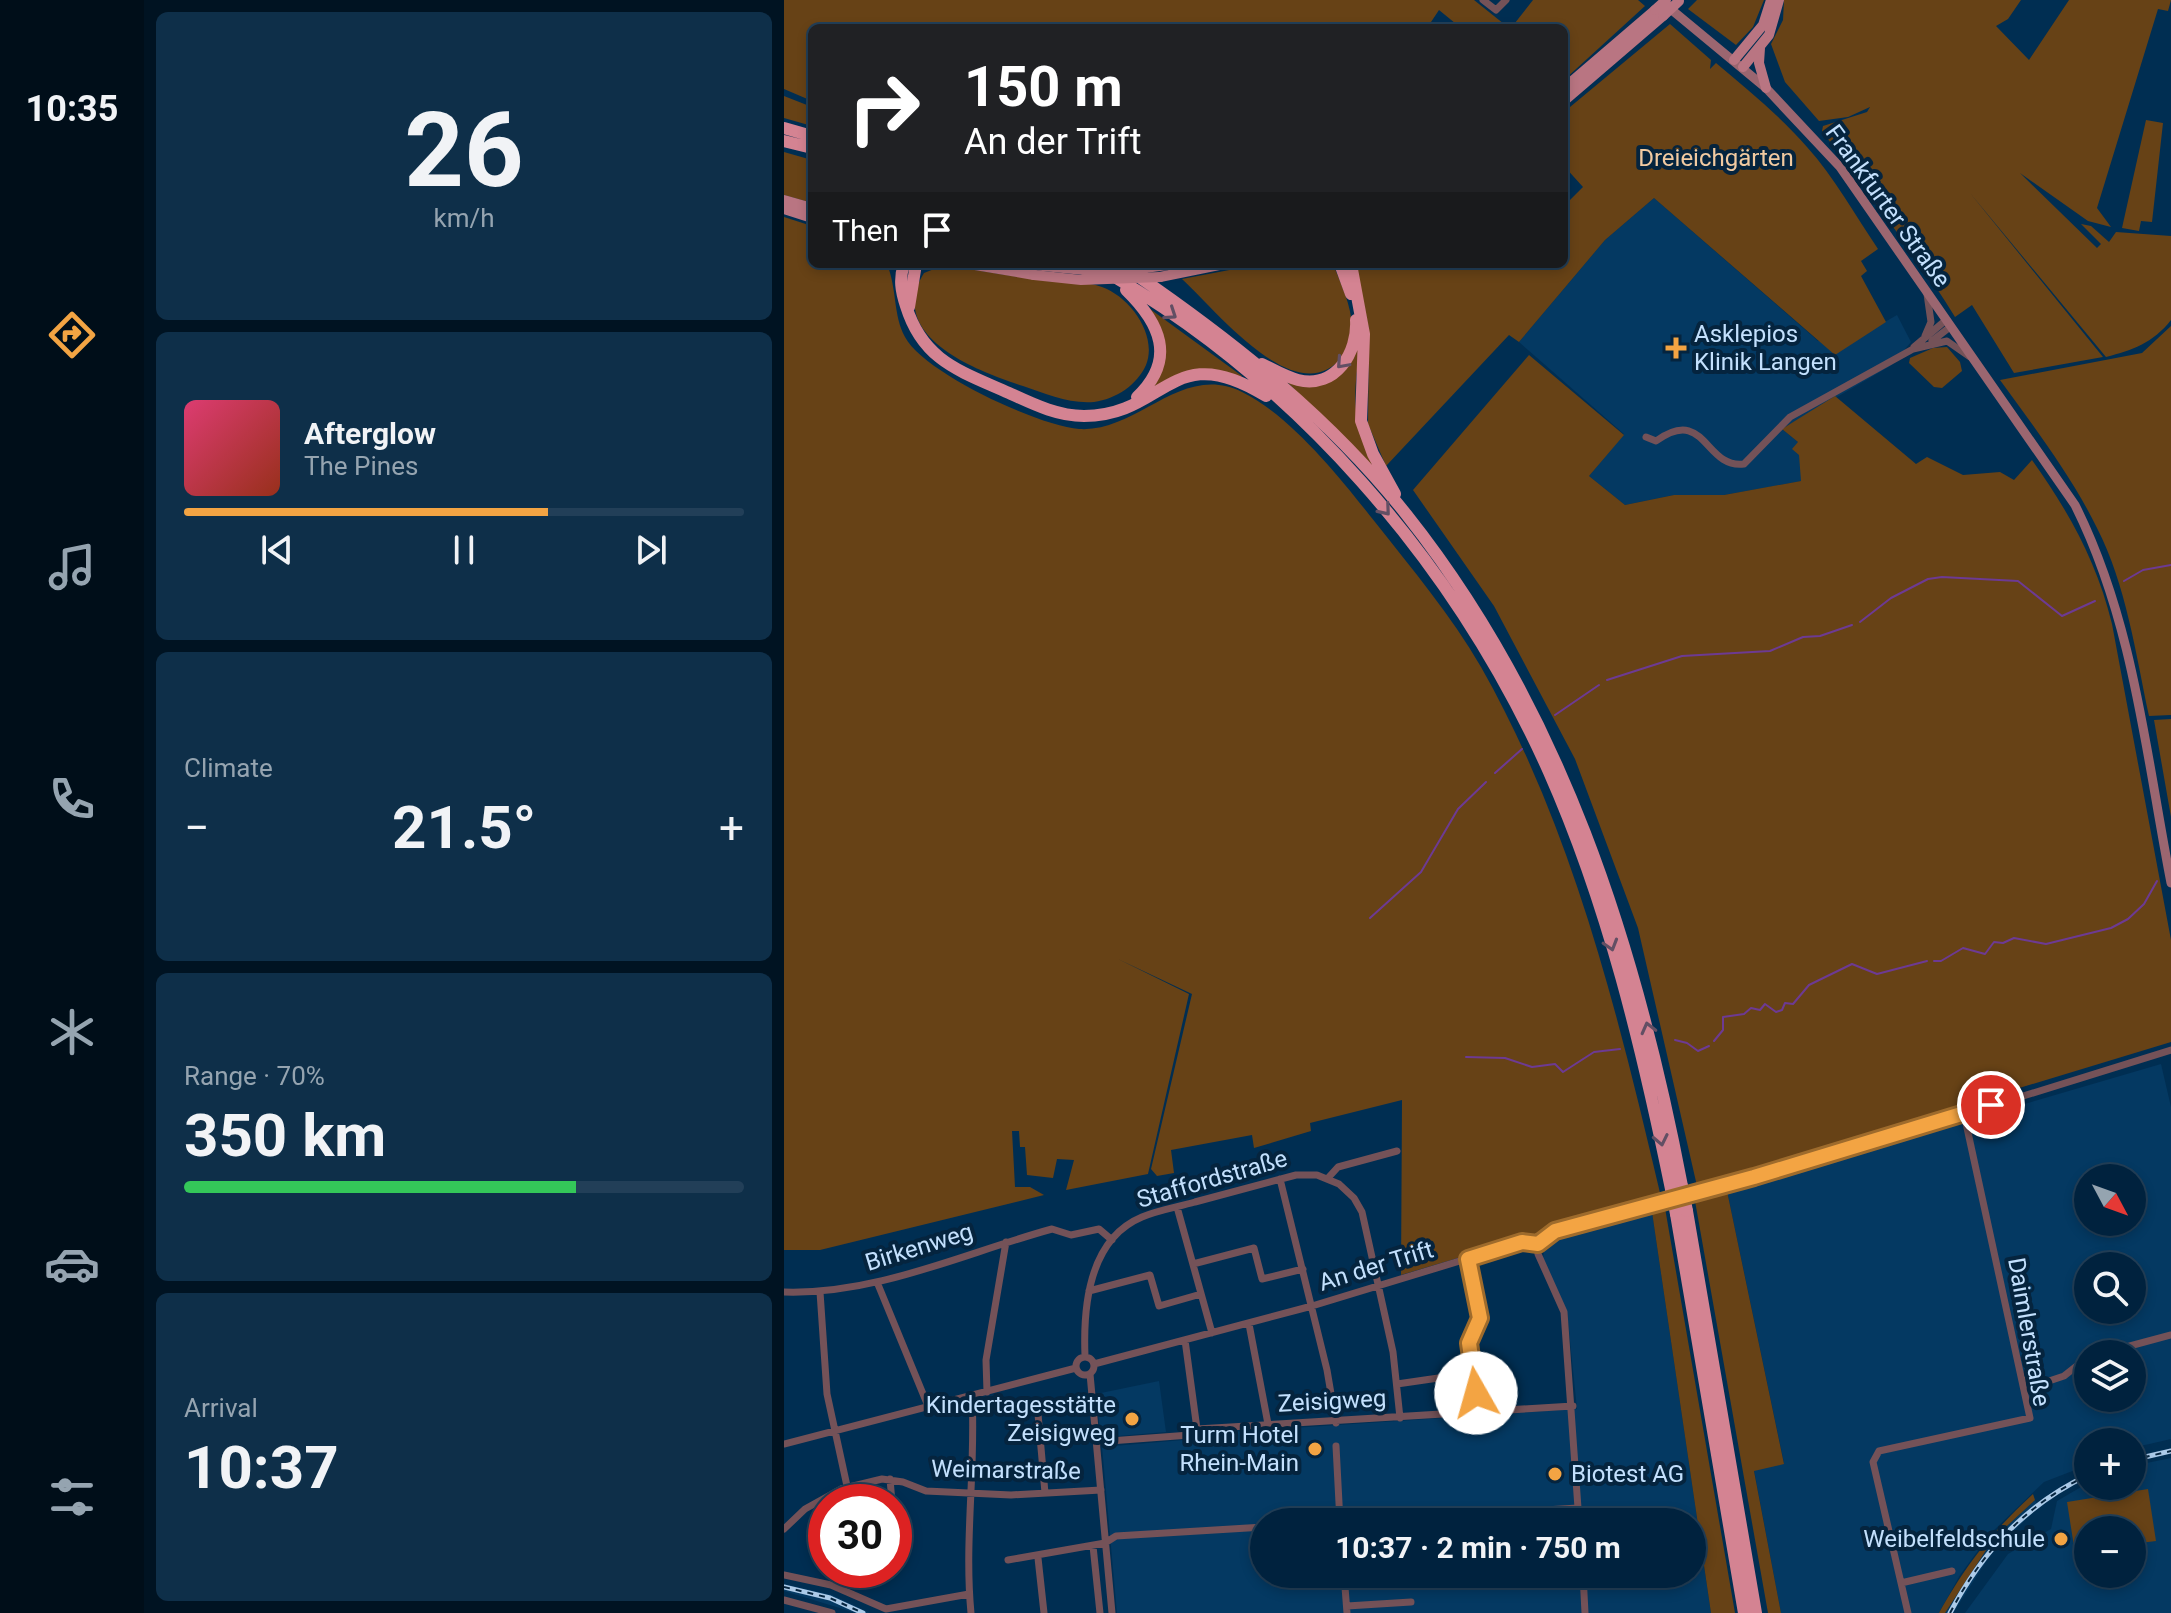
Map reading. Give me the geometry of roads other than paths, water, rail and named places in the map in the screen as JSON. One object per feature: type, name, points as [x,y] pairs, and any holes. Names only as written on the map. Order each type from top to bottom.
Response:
[{"type":"highway","points":[[784,128],[808,135]]},
{"type":"highway","points":[[784,141],[808,147]]},
{"type":"highway","points":[[901,268],[908,314],[926,347],[960,371],[1065,414],[1095,416],[1119,410],[1177,378],[1209,373],[1235,379],[1294,413]]},
{"type":"highway","points":[[1099,268],[1209,341],[1294,413],[1371,492],[1434,573],[1497,670],[1530,733],[1599,902],[1677,1188]]},
{"type":"highway","points":[[1124,268],[1186,309],[1249,358],[1326,428],[1406,514]]},
{"type":"highway","points":[[1249,358],[1288,376],[1309,381],[1328,377],[1343,365],[1354,345],[1356,324],[1341,268]]},
{"type":"highway","points":[[1352,268],[1364,334],[1361,421],[1378,464],[1406,514],[1508,664],[1572,798],[1610,898],[1643,1006],[1681,1212],[1744,1613]]},
{"type":"highway","points":[[908,314],[915,270]]},
{"type":"highway","points":[[1106,272],[1146,312],[1160,339],[1160,359],[1153,378],[1119,410]]},
{"type":"highway","points":[[1681,1212],[1756,1613]]},
{"type":"main road","points":[[1568,97],[1666,0]]},
{"type":"main road","points":[[1738,64],[1763,25],[1771,0]]},
{"type":"main road","points":[[1738,64],[1760,48],[1772,29],[1779,0]]},
{"type":"main road","points":[[1568,85],[1659,9],[1680,1]]},
{"type":"main road","name":"Frankfurter Straße","points":[[1659,9],[1738,64],[1766,88],[1840,167],[2075,505],[2094,542],[2122,623],[2171,883]]},
{"type":"main road","points":[[1760,48],[1759,63],[1766,88]]},
{"type":"main road","points":[[784,200],[808,207]]},
{"type":"main road","points":[[784,209],[808,217]]},
{"type":"main road","points":[[1006,268],[1121,280],[1206,268]]},
{"type":"main road","points":[[1029,268],[1034,271],[1137,268]]},
{"type":"street","points":[[1483,0],[1496,10],[1506,0]]},
{"type":"street","points":[[1927,292],[1931,322],[1928,339]]},
{"type":"street","points":[[1646,437],[1656,441],[1674,430],[1692,431],[1729,463],[1739,465],[1749,460],[1782,423],[1913,349],[1948,324]]},
{"type":"street","points":[[1928,339],[1947,341],[1971,358]]},
{"type":"street","name":"An der Trift","points":[[1094,1364],[1249,1324],[1522,1242],[1538,1244],[1555,1231],[1754,1177],[2170,1050]]},
{"type":"street","name":"Daimlerstraße","points":[[1906,1613],[1873,1462],[1879,1451],[2030,1418],[1964,1114]]},
{"type":"street","name":"Staffordstraße","points":[[1085,1356],[1089,1291],[1096,1266],[1112,1240],[1141,1217],[1280,1179],[1309,1174],[1328,1178],[1341,1166],[1397,1151]]},
{"type":"street","points":[[1328,1178],[1350,1193],[1362,1212],[1397,1384],[1400,1418]]},
{"type":"street","points":[[1280,1179],[1312,1306],[1336,1423]]},
{"type":"street","points":[[1177,1207],[1212,1333]]},
{"type":"street","name":"Birkenweg","points":[[784,1292],[820,1292],[877,1282],[1052,1229],[1055,1233],[1062,1231],[1071,1235],[1099,1229],[1112,1240]]},
{"type":"street","points":[[987,1392],[986,1360],[1006,1242]]},
{"type":"street","points":[[1538,1244],[1538,1254],[1564,1312],[1578,1508]]},
{"type":"street","points":[[1193,1264],[1254,1248],[1262,1279],[1303,1269]]},
{"type":"street","points":[[1468,1259],[1480,1318],[1470,1340],[1478,1412]]},
{"type":"street","points":[[1089,1291],[1150,1275],[1159,1306],[1201,1294]]},
{"type":"street","points":[[877,1282],[928,1406]]},
{"type":"street","points":[[820,1292],[833,1431],[846,1484]]},
{"type":"street","points":[[1249,1324],[1268,1424]]},
{"type":"street","points":[[2146,1342],[2171,1335]]},
{"type":"street","points":[[1185,1340],[1197,1429]]},
{"type":"street","points":[[1076,1368],[1078,1360],[1085,1356],[1094,1364],[1090,1374],[1112,1613]]},
{"type":"street","points":[[784,1444],[1076,1368]]},
{"type":"street","points":[[1076,1368],[1080,1373],[1090,1374]]},
{"type":"street","points":[[2022,1380],[2049,1381],[2064,1376],[2074,1368]]},
{"type":"street","points":[[1397,1384],[1473,1373]]},
{"type":"street","points":[[971,1613],[968,1554],[974,1494],[972,1396]]},
{"type":"street","name":"Zeisigweg","points":[[1096,1442],[1190,1435],[1197,1429],[1336,1423],[1573,1406]]},
{"type":"street","points":[[1038,1414],[1045,1493]]},
{"type":"street","points":[[1336,1446],[1338,1508]]},
{"type":"street","points":[[890,1479],[890,1484]]},
{"type":"street","name":"Weimarstraße","points":[[859,1484],[890,1479],[926,1491],[974,1494],[1101,1490]]},
{"type":"street","name":"Weimarstraße","points":[[784,1529],[808,1507]]},
{"type":"street","points":[[1008,1560],[1038,1558],[1093,1546],[1116,1536],[1250,1528]]},
{"type":"street","points":[[1093,1546],[1100,1613]]},
{"type":"street","points":[[1038,1558],[1044,1613]]},
{"type":"street","points":[[1901,1583],[1952,1571]]},
{"type":"street","points":[[784,1575],[831,1585],[886,1609],[969,1594]]},
{"type":"street","points":[[1345,1588],[1347,1610],[1411,1602]]},
{"type":"street","points":[[1584,1588],[1585,1613]]},
{"type":"street","points":[[784,1600],[832,1613]]},
{"type":"waterway","points":[[2124,581],[2143,570],[2171,565]]},
{"type":"waterway","points":[[1860,622],[1891,598],[1928,579],[1942,577],[2018,581],[2062,616],[2095,601]]},
{"type":"waterway","points":[[1607,680],[1682,656],[1770,651],[1803,637],[1820,636],[1852,625]]},
{"type":"waterway","points":[[1555,715],[1599,685]]},
{"type":"waterway","points":[[1495,773],[1522,749]]},
{"type":"waterway","points":[[1370,918],[1421,872],[1458,809],[1486,782]]},
{"type":"waterway","points":[[1934,961],[1941,961],[1963,948],[1985,954],[1994,942],[2003,943],[2014,938],[2046,944],[2111,928],[2128,919],[2144,904],[2157,881]]},
{"type":"waterway","points":[[1714,1041],[1723,1030],[1723,1017],[1744,1014],[1751,1008],[1760,1010],[1765,1004],[1776,1012],[1782,1010],[1785,1003],[1793,1004],[1809,985],[1852,964],[1877,974],[1927,961]]},
{"type":"waterway","points":[[1675,1040],[1687,1043],[1698,1051],[1709,1046]]},
{"type":"waterway","points":[[1466,1057],[1505,1058],[1532,1067],[1555,1064],[1563,1072],[1594,1052],[1620,1049]]},
{"type":"railway","points":[[2146,1457],[2171,1451]]},
{"type":"railway","points":[[1950,1613],[1976,1570],[2007,1532],[2044,1501],[2074,1482]]},
{"type":"railway","points":[[784,1587],[830,1598],[863,1613]]},
{"type":"place","name":"Asklepios Klinik Langen","points":[[1676,348]]},
{"type":"place","name":"Kindertagesstätte Zeisigweg","points":[[1132,1419]]},
{"type":"place","name":"Turm Hotel Rhein-Main","points":[[1315,1449]]},
{"type":"place","name":"Biotest AG","points":[[1555,1474]]},
{"type":"place","name":"Weibelfeldschule","points":[[2061,1539]]},
{"type":"park label","name":"Dreieichgärten","points":[[1716,158]]}]
